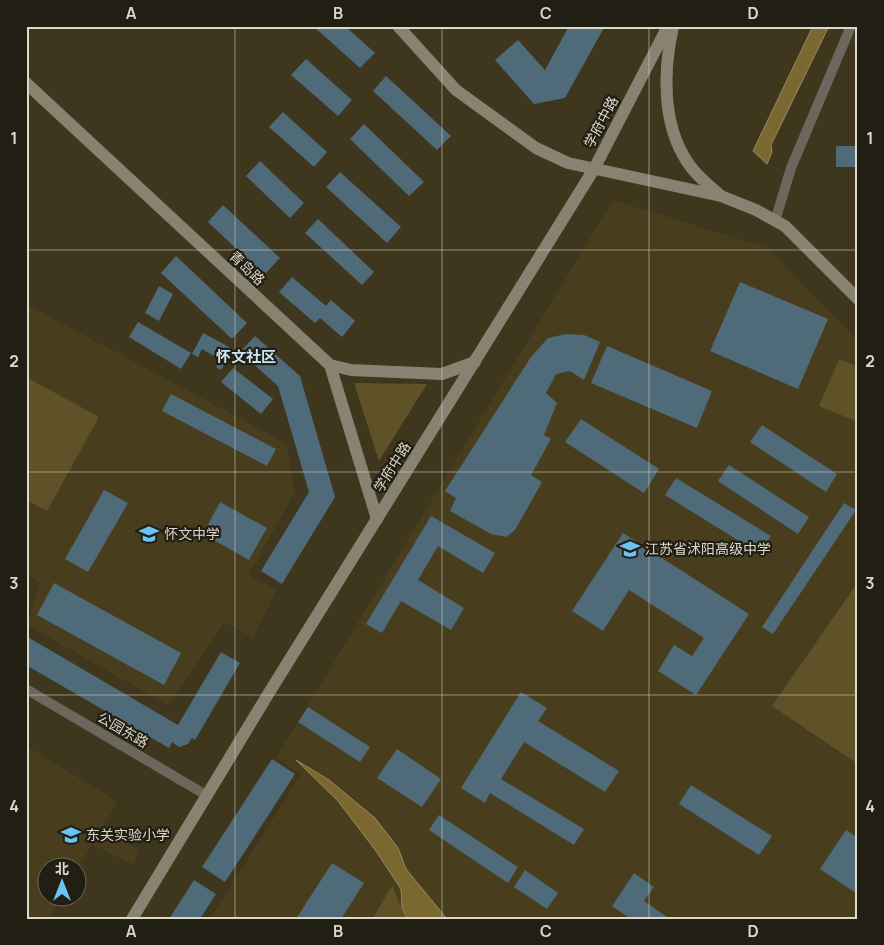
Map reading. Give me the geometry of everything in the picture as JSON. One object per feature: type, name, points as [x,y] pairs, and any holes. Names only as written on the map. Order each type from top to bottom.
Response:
[{"type":"street","points":[[398,26],[456,90],[536,148],[568,163],[721,196],[756,210],[785,226],[858,299]]},
{"type":"street","name":"学府中路","points":[[132,919],[206,795],[594,169],[668,26]]},
{"type":"street","points":[[674,26],[668,50],[667,84],[673,133],[688,164],[721,196]]},
{"type":"street","points":[[775,221],[791,168],[851,26]]},
{"type":"street","name":"青岛路","points":[[26,83],[330,366],[378,519]]},
{"type":"street","points":[[330,366],[352,370],[442,374],[475,362]]},
{"type":"street","name":"公园东路","points":[[26,689],[206,795]]},
{"type":"shaded area","points":[[813,26],[829,26],[771,145],[772,152],[767,164],[753,151]]},
{"type":"shaded area","name":"江苏省沭阳高级中学","points":[[613,200],[768,248],[858,341],[858,917],[210,919],[301,774],[276,758]]},
{"type":"shaded area","name":"怀文中学","points":[[26,304],[286,443],[295,492],[249,575],[276,590],[253,638],[224,622],[169,706],[27,625],[40,583],[26,575]]},
{"type":"shaded area","points":[[839,359],[858,367],[858,422],[819,406]]},
{"type":"shaded area","points":[[26,377],[99,417],[47,511],[26,500]]},
{"type":"shaded area","points":[[354,383],[427,384],[379,461]]},
{"type":"shaded area","points":[[858,582],[858,764],[772,706]]},
{"type":"shaded area","name":"东关实验小学","points":[[26,746],[117,801],[104,826],[139,851],[133,865],[92,844],[84,858],[38,858],[38,908],[55,908],[49,919],[26,919]]},
{"type":"shaded area","points":[[296,760],[329,780],[375,818],[398,848],[406,869],[447,919],[407,919],[402,907],[401,889],[376,851],[338,801]]},
{"type":"shaded area","points":[[392,886],[407,919],[372,919]]},
{"type":"building","points":[[313,26],[345,26],[375,53],[360,68]]},
{"type":"building","points":[[569,26],[605,26],[565,98],[534,104],[495,60],[518,40],[545,70]]},
{"type":"building","points":[[306,59],[352,100],[338,116],[291,75]]},
{"type":"building","points":[[386,76],[451,136],[437,150],[373,91]]},
{"type":"building","points":[[283,112],[327,152],[314,167],[269,127]]},
{"type":"building","points":[[364,124],[424,182],[409,196],[350,139]]},
{"type":"building","points":[[836,146],[858,146],[858,167],[836,167]]},
{"type":"building","points":[[260,161],[304,203],[290,218],[246,176]]},
{"type":"building","points":[[340,172],[401,227],[387,243],[326,187]]},
{"type":"building","points":[[223,205],[280,258],[264,275],[208,222]]},
{"type":"building","points":[[318,219],[374,272],[362,285],[305,233]]},
{"type":"building","points":[[176,256],[247,323],[232,339],[161,273]]},
{"type":"building","points":[[292,277],[326,306],[331,300],[355,321],[342,337],[320,318],[315,323],[279,292]]},
{"type":"building","points":[[740,282],[828,319],[798,389],[710,351]]},
{"type":"building","points":[[159,286],[173,294],[159,321],[145,313]]},
{"type":"building","points":[[138,322],[191,353],[181,369],[129,337]]},
{"type":"building","points":[[203,333],[233,349],[221,370],[216,367],[221,360],[202,349],[198,357],[192,354]]},
{"type":"building","points":[[566,334],[584,335],[600,342],[584,380],[570,371],[556,374],[546,393],[557,403],[544,435],[551,439],[531,475],[542,482],[515,530],[506,537],[491,534],[450,511],[456,498],[445,491],[531,357],[548,338]]},
{"type":"building","points":[[255,336],[300,376],[335,497],[282,584],[261,571],[309,492],[278,386],[240,352]]},
{"type":"building","points":[[607,346],[712,391],[697,428],[591,383]]},
{"type":"building","points":[[233,368],[273,399],[261,414],[221,382]]},
{"type":"building","points":[[171,394],[276,449],[267,466],[162,411]]},
{"type":"building","points":[[581,419],[659,469],[644,493],[565,442]]},
{"type":"building","points":[[762,425],[837,474],[826,492],[750,442]]},
{"type":"building","points":[[729,465],[809,517],[798,534],[718,481]]},
{"type":"building","points":[[676,478],[771,536],[760,554],[665,495]]},
{"type":"building","points":[[104,490],[128,503],[88,572],[65,559]]},
{"type":"building","points":[[220,502],[267,528],[249,560],[203,534]]},
{"type":"building","points":[[844,503],[856,510],[773,634],[762,627]]},
{"type":"building","points":[[431,516],[495,553],[483,573],[438,546],[418,580],[464,608],[451,630],[401,601],[382,633],[366,624]]},
{"type":"building","points":[[623,533],[749,614],[696,695],[658,671],[674,645],[692,656],[704,638],[629,590],[603,631],[572,611]]},
{"type":"building","points":[[54,583],[181,653],[164,685],[37,615]]},
{"type":"building","points":[[26,636],[178,725],[221,652],[240,663],[195,740],[192,738],[188,744],[179,747],[172,742],[169,748],[26,665]]},
{"type":"building","points":[[521,692],[547,708],[538,721],[619,771],[605,792],[524,742],[501,779],[584,829],[574,845],[490,793],[485,803],[461,788]]},
{"type":"building","points":[[308,707],[370,747],[360,762],[298,722]]},
{"type":"building","points":[[397,749],[441,779],[422,807],[377,778]]},
{"type":"building","points":[[272,759],[295,774],[225,882],[202,867]]},
{"type":"building","points":[[691,785],[772,836],[759,855],[679,804]]},
{"type":"building","points":[[439,815],[518,867],[508,883],[429,830]]},
{"type":"building","points":[[846,830],[858,838],[856,893],[820,869]]},
{"type":"building","points":[[332,863],[364,883],[341,919],[296,919]]},
{"type":"building","points":[[525,870],[558,893],[547,909],[514,887]]},
{"type":"building","points":[[634,873],[654,887],[644,901],[670,919],[631,919],[612,906]]},
{"type":"building","points":[[194,880],[216,894],[200,919],[169,919]]},
{"type":"place","name":"怀文中学","points":[[149,534]]},
{"type":"place","name":"江苏省沭阳高级中学","points":[[630,549]]},
{"type":"place","name":"东关实验小学","points":[[71,835]]},
{"type":"district","name":"怀文社区","points":[[246,357]]}]
